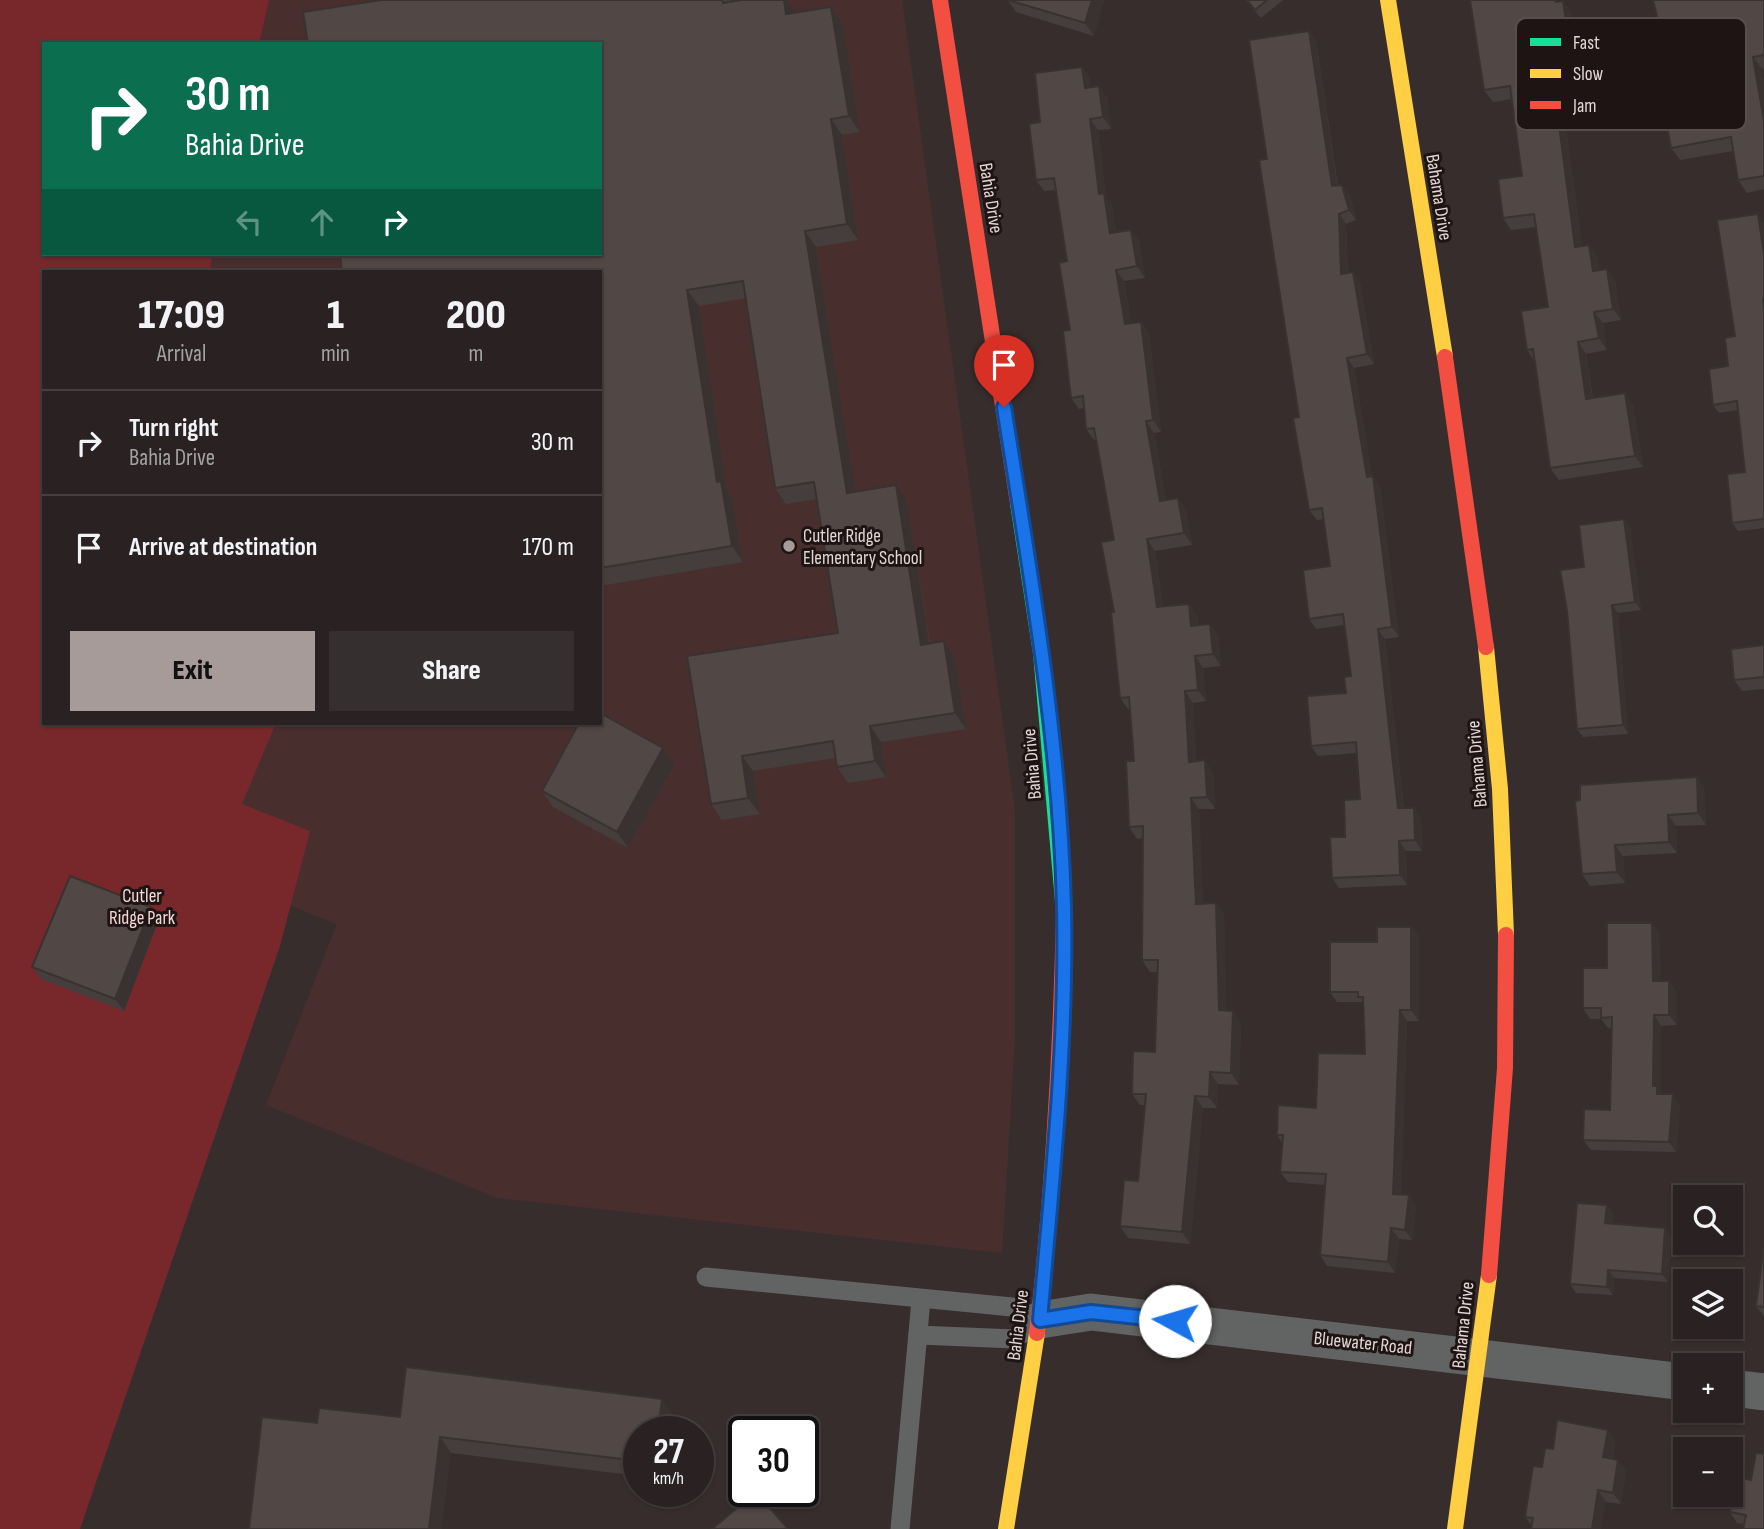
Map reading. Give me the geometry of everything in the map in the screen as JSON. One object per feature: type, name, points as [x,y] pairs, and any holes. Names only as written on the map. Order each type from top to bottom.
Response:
[{"type":"street","name":"Bahia Drive","points":[[940,0],[1031,584],[1058,825],[1064,906],[1061,1048],[1040,1320],[1006,1529]]},
{"type":"street","name":"Bahama Drive","points":[[1388,0],[1471,515],[1500,792],[1506,1095],[1480,1356],[1455,1529]]},
{"type":"street","name":"Bluewater Road","points":[[1040,1320],[1091,1312],[1673,1380]]},
{"type":"street","points":[[1743,1389],[1764,1392]]},
{"type":"lane","points":[[706,1278],[1012,1307],[1040,1320],[1015,1339],[918,1335]]},
{"type":"lane","points":[[900,1529],[921,1300]]},
{"type":"shaded area","name":"Cutler Ridge Elementary School","points":[[146,0],[902,0],[1015,811],[1015,1039],[1002,1253],[498,1198],[266,1105],[337,924],[0,790],[0,259],[42,270],[42,725],[602,725],[602,270],[97,270],[100,256],[602,256],[602,42],[138,42]]},
{"type":"green space","name":"Cutler Ridge Park","points":[[0,0],[269,0],[259,42],[42,42],[42,256],[213,256],[209,270],[42,270],[42,725],[275,725],[242,804],[310,831],[280,946],[80,1529],[0,1529]]},
{"type":"building","points":[[381,0],[722,0],[723,3],[741,0],[784,0],[786,14],[831,7],[849,116],[831,119],[847,224],[805,231],[847,493],[896,485],[921,645],[944,641],[955,713],[870,726],[875,761],[837,767],[833,741],[742,756],[748,798],[711,804],[687,656],[838,633],[814,482],[775,488],[743,281],[687,290],[717,482],[721,481],[732,546],[602,568],[602,270],[342,270],[340,256],[602,256],[602,42],[308,42],[303,12]]},
{"type":"building","points":[[1008,0],[1092,0],[1085,23]]},
{"type":"building","points":[[1247,0],[1267,0],[1255,10]]},
{"type":"building","points":[[1470,0],[1563,1],[1565,18],[1516,18],[1516,130],[1560,130],[1575,247],[1589,245],[1593,271],[1607,269],[1613,309],[1594,312],[1599,338],[1578,342],[1586,399],[1625,393],[1635,456],[1550,468],[1533,349],[1527,350],[1521,311],[1548,307],[1534,214],[1503,218],[1498,179],[1522,176],[1510,86],[1484,90]]},
{"type":"building","points":[[1653,0],[1764,0],[1764,55],[1753,57],[1764,121],[1764,176],[1738,180],[1731,137],[1671,148],[1668,130],[1746,130],[1746,18],[1657,18]]},
{"type":"building","points":[[1309,31],[1332,186],[1342,185],[1349,210],[1339,214],[1341,274],[1353,272],[1367,354],[1347,358],[1367,477],[1373,476],[1392,627],[1378,629],[1398,808],[1414,808],[1415,840],[1399,841],[1400,875],[1332,878],[1330,837],[1345,837],[1344,800],[1360,799],[1356,742],[1311,746],[1307,696],[1346,693],[1344,677],[1351,676],[1343,614],[1309,619],[1303,570],[1330,566],[1322,508],[1309,510],[1293,418],[1299,417],[1259,160],[1267,159],[1249,40]]},
{"type":"building","points":[[1082,67],[1085,88],[1099,86],[1103,117],[1090,119],[1099,194],[1104,193],[1110,233],[1131,230],[1137,266],[1116,270],[1125,324],[1141,322],[1153,420],[1146,421],[1160,501],[1178,498],[1184,533],[1147,539],[1157,607],[1189,604],[1191,626],[1210,624],[1213,654],[1195,656],[1198,690],[1185,691],[1189,762],[1205,760],[1207,797],[1191,798],[1196,904],[1216,903],[1219,1010],[1233,1011],[1231,1073],[1210,1072],[1209,1097],[1195,1096],[1182,1232],[1120,1226],[1124,1180],[1138,1181],[1146,1094],[1132,1094],[1133,1051],[1155,1052],[1158,960],[1142,960],[1143,826],[1129,827],[1126,761],[1134,761],[1129,697],[1120,698],[1111,612],[1114,612],[1101,542],[1114,540],[1094,428],[1086,429],[1083,396],[1071,398],[1063,331],[1070,330],[1059,263],[1067,261],[1054,178],[1036,180],[1029,124],[1040,122],[1035,73]]},
{"type":"building","points":[[1758,214],[1764,254],[1764,519],[1732,523],[1727,474],[1745,472],[1737,401],[1713,405],[1709,369],[1728,366],[1725,338],[1735,336],[1717,220]]},
{"type":"building","points":[[1624,519],[1635,602],[1612,605],[1623,725],[1577,729],[1567,611],[1560,570],[1584,567],[1579,525]]},
{"type":"building","points":[[1764,645],[1764,677],[1734,680],[1731,649]]},
{"type":"building","points":[[602,714],[663,748],[617,832],[542,791],[578,725],[602,725]]},
{"type":"building","points":[[1697,777],[1698,813],[1668,815],[1669,842],[1615,845],[1617,872],[1582,874],[1575,801],[1580,800],[1580,785]]},
{"type":"building","points":[[70,876],[151,907],[115,999],[32,967]]},
{"type":"building","points":[[1607,923],[1652,923],[1653,981],[1669,981],[1669,1015],[1654,1015],[1653,1086],[1657,1086],[1657,1094],[1673,1094],[1669,1142],[1583,1140],[1584,1109],[1610,1110],[1612,1017],[1601,1018],[1601,1008],[1583,1008],[1583,968],[1607,968]]},
{"type":"building","points":[[1377,927],[1411,927],[1411,1010],[1400,1010],[1393,1194],[1409,1195],[1405,1230],[1391,1228],[1388,1262],[1320,1255],[1326,1174],[1280,1172],[1283,1135],[1277,1135],[1278,1105],[1316,1108],[1318,1053],[1365,1054],[1363,997],[1358,997],[1358,992],[1330,992],[1330,942],[1377,942]]},
{"type":"building","points":[[1577,1203],[1607,1205],[1605,1223],[1665,1228],[1662,1274],[1608,1270],[1607,1287],[1570,1284]]},
{"type":"building","points":[[1764,1246],[1764,1307],[1756,1306]]},
{"type":"building","points":[[406,1367],[662,1399],[660,1416],[623,1416],[623,1459],[440,1437],[429,1529],[249,1529],[262,1417],[317,1423],[319,1408],[400,1417]]},
{"type":"building","points":[[1557,1420],[1608,1430],[1603,1457],[1618,1460],[1613,1493],[1598,1490],[1592,1529],[1531,1529],[1533,1518],[1525,1517],[1533,1466],[1542,1467],[1545,1448],[1553,1449]]},
{"type":"building","points":[[1756,1453],[1764,1454],[1764,1529],[1743,1529],[1746,1515],[1730,1512],[1731,1507],[1743,1507],[1743,1478],[1751,1480]]},
{"type":"building","points":[[738,1507],[769,1507],[788,1529],[712,1529]]},
{"type":"traffic: fast","points":[[1018,503],[1041,653],[1064,912]]},
{"type":"traffic: slow","points":[[1388,0],[1445,357]]},
{"type":"traffic: slow","points":[[1486,647],[1500,789],[1506,935]]},
{"type":"traffic: slow","points":[[1455,1529],[1489,1275]]},
{"type":"traffic: slow","points":[[1006,1529],[1037,1333]]},
{"type":"traffic: jam","points":[[940,0],[1018,503]]},
{"type":"traffic: jam","points":[[1445,357],[1486,647]]},
{"type":"traffic: jam","points":[[1037,1333],[1055,1123],[1064,912]]},
{"type":"traffic: jam","points":[[1489,1275],[1505,1068],[1506,935]]},
{"type":"place","name":"Cutler Ridge Elementary School","points":[[789,546]]},
{"type":"route","points":[[1004,407],[1041,653],[1064,906],[1061,1048],[1051,1206],[1040,1320],[1091,1312],[1175,1321]]}]
